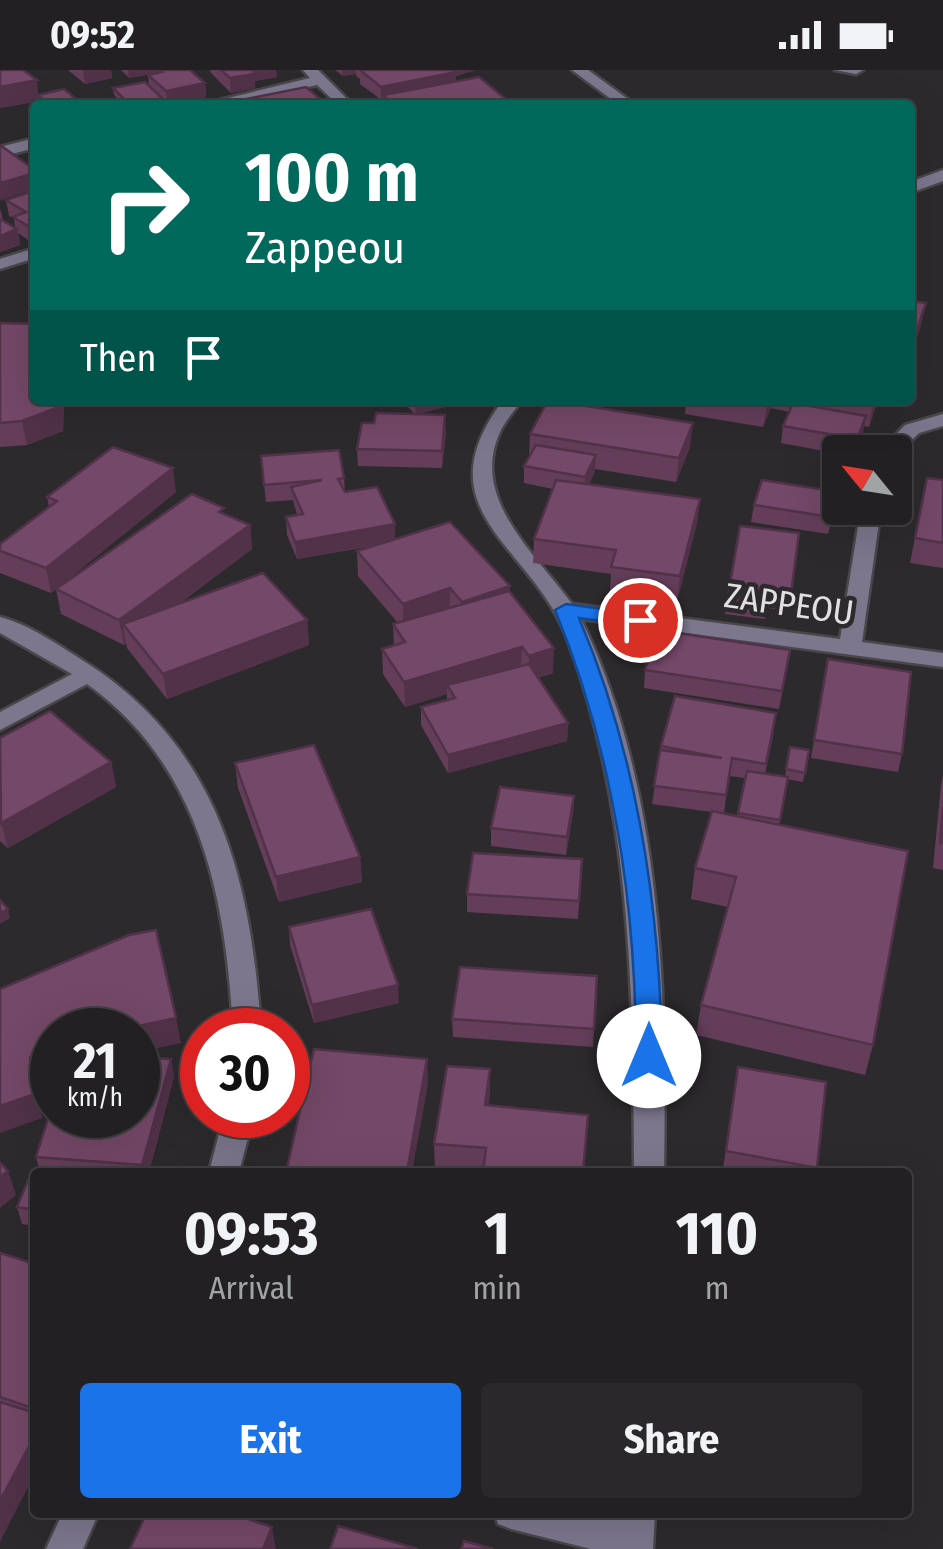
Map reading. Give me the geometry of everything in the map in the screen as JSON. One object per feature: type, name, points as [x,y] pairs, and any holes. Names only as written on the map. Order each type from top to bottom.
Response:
[{"type":"street","points":[[579,70],[622,100]]},
{"type":"street","points":[[842,70],[856,70]]},
{"type":"street","points":[[224,100],[316,75],[341,100]]},
{"type":"street","points":[[0,152],[30,144]]},
{"type":"street","points":[[915,186],[943,176]]},
{"type":"street","points":[[0,264],[30,255]]},
{"type":"street","points":[[510,405],[483,444],[480,479],[494,518],[566,610],[606,720],[637,874],[648,984],[649,1168]]},
{"type":"street","points":[[906,435],[912,429],[943,420]]},
{"type":"street","points":[[850,648],[869,525]]},
{"type":"street","name":"ZAPPEOU","points":[[566,610],[943,660]]},
{"type":"street","points":[[0,624],[89,674],[131,707],[165,744],[197,794],[226,879],[244,964],[246,1008]]},
{"type":"street","points":[[0,722],[89,674]]},
{"type":"street","points":[[225,1168],[233,1138]]},
{"type":"street","points":[[64,1549],[79,1518]]},
{"type":"street","points":[[543,1518],[635,1535]]},
{"type":"building","points":[[0,70],[23,70],[37,80],[0,87]]},
{"type":"building","points":[[159,70],[190,70],[205,83],[166,91],[148,75],[162,72]]},
{"type":"building","points":[[221,70],[254,70],[254,74],[230,78]]},
{"type":"building","points":[[360,70],[454,70],[456,72],[381,87]]},
{"type":"building","points":[[479,77],[507,100],[388,100],[383,95]]},
{"type":"building","points":[[145,82],[162,98],[125,100],[113,88]]},
{"type":"building","points":[[306,87],[321,100],[242,100]]},
{"type":"building","points":[[64,89],[75,98],[44,100],[38,95]]},
{"type":"building","points":[[0,145],[30,166],[30,174],[0,183]]},
{"type":"building","points":[[30,192],[30,225],[13,217],[26,212],[6,200]]},
{"type":"building","points":[[0,219],[17,229],[0,236]]},
{"type":"building","points":[[915,302],[926,303],[915,336]]},
{"type":"building","points":[[0,323],[30,324],[30,405],[59,407],[22,421],[0,423]]},
{"type":"building","points":[[545,405],[580,405],[693,423],[679,458],[530,434]]},
{"type":"building","points":[[792,405],[866,416],[859,435],[783,426]]},
{"type":"building","points":[[376,413],[445,415],[442,451],[357,449],[362,423],[374,423]]},
{"type":"building","points":[[536,445],[596,455],[585,477],[524,466]]},
{"type":"building","points":[[113,447],[173,468],[46,568],[0,551],[0,544],[57,501],[47,497]]},
{"type":"building","points":[[339,450],[344,478],[338,479],[345,492],[377,487],[395,524],[295,542],[286,517],[303,514],[291,487],[322,480],[264,485],[261,456]]},
{"type":"building","points":[[927,478],[943,480],[943,543],[915,538]]},
{"type":"building","points":[[556,480],[700,499],[680,576],[611,567],[616,550],[534,539]]},
{"type":"building","points":[[762,480],[822,489],[822,516],[754,505]]},
{"type":"building","points":[[192,494],[224,508],[219,512],[250,525],[119,620],[56,589]]},
{"type":"building","points":[[450,522],[510,586],[462,602],[450,588],[403,604],[357,551]]},
{"type":"building","points":[[740,526],[799,533],[791,594],[770,591],[768,601],[728,596]]},
{"type":"building","points":[[263,573],[307,620],[163,674],[123,624]]},
{"type":"building","points":[[509,591],[554,648],[529,656],[522,647],[404,682],[382,649],[405,642],[393,624]]},
{"type":"building","points":[[657,630],[790,650],[782,691],[645,670]]},
{"type":"building","points":[[828,659],[911,672],[902,754],[814,740]]},
{"type":"building","points":[[529,664],[568,723],[448,755],[421,707],[455,698],[447,685]]},
{"type":"building","points":[[675,696],[776,713],[766,764],[732,758],[726,795],[654,786],[660,750],[722,758],[661,746]]},
{"type":"building","points":[[50,711],[111,762],[1,823],[0,738]]},
{"type":"building","points":[[314,745],[360,857],[276,877],[235,763]]},
{"type":"building","points":[[790,747],[809,750],[805,773],[786,769]]},
{"type":"building","points":[[747,771],[788,777],[780,820],[738,813]]},
{"type":"building","points":[[500,787],[574,796],[567,837],[491,828]]},
{"type":"building","points":[[712,811],[908,851],[873,1045],[701,1005],[736,877],[695,868]]},
{"type":"building","points":[[473,853],[582,859],[579,901],[467,894]]},
{"type":"building","points":[[371,909],[398,985],[312,1005],[289,927]]},
{"type":"building","points":[[156,930],[176,1018],[160,1021],[160,1008],[30,1008],[30,1096],[0,1106],[0,989],[129,935]]},
{"type":"building","points":[[460,967],[597,976],[594,1029],[452,1019]]},
{"type":"building","points":[[314,1049],[427,1059],[408,1168],[287,1168],[294,1138],[310,1138],[310,1067]]},
{"type":"building","points":[[160,1058],[171,1059],[160,1099]]},
{"type":"building","points":[[447,1066],[490,1069],[485,1105],[588,1115],[583,1168],[484,1168],[486,1148],[434,1144]]},
{"type":"building","points":[[738,1067],[826,1082],[817,1168],[726,1151]]},
{"type":"building","points":[[42,1138],[149,1138],[142,1165],[36,1157]]},
{"type":"building","points":[[30,1176],[30,1209],[17,1207]]},
{"type":"building","points":[[0,1253],[30,1262],[30,1407],[0,1397]]},
{"type":"building","points":[[0,1402],[30,1411],[30,1444],[0,1501]]},
{"type":"building","points":[[144,1518],[244,1518],[272,1527],[263,1549],[130,1549]]},
{"type":"building","points":[[338,1526],[418,1549],[330,1549]]},
{"type":"building","points":[[464,1541],[493,1549],[461,1549]]},
{"type":"route","points":[[640,620],[566,610],[606,720],[624,797],[637,874],[648,984],[649,1056]]}]
